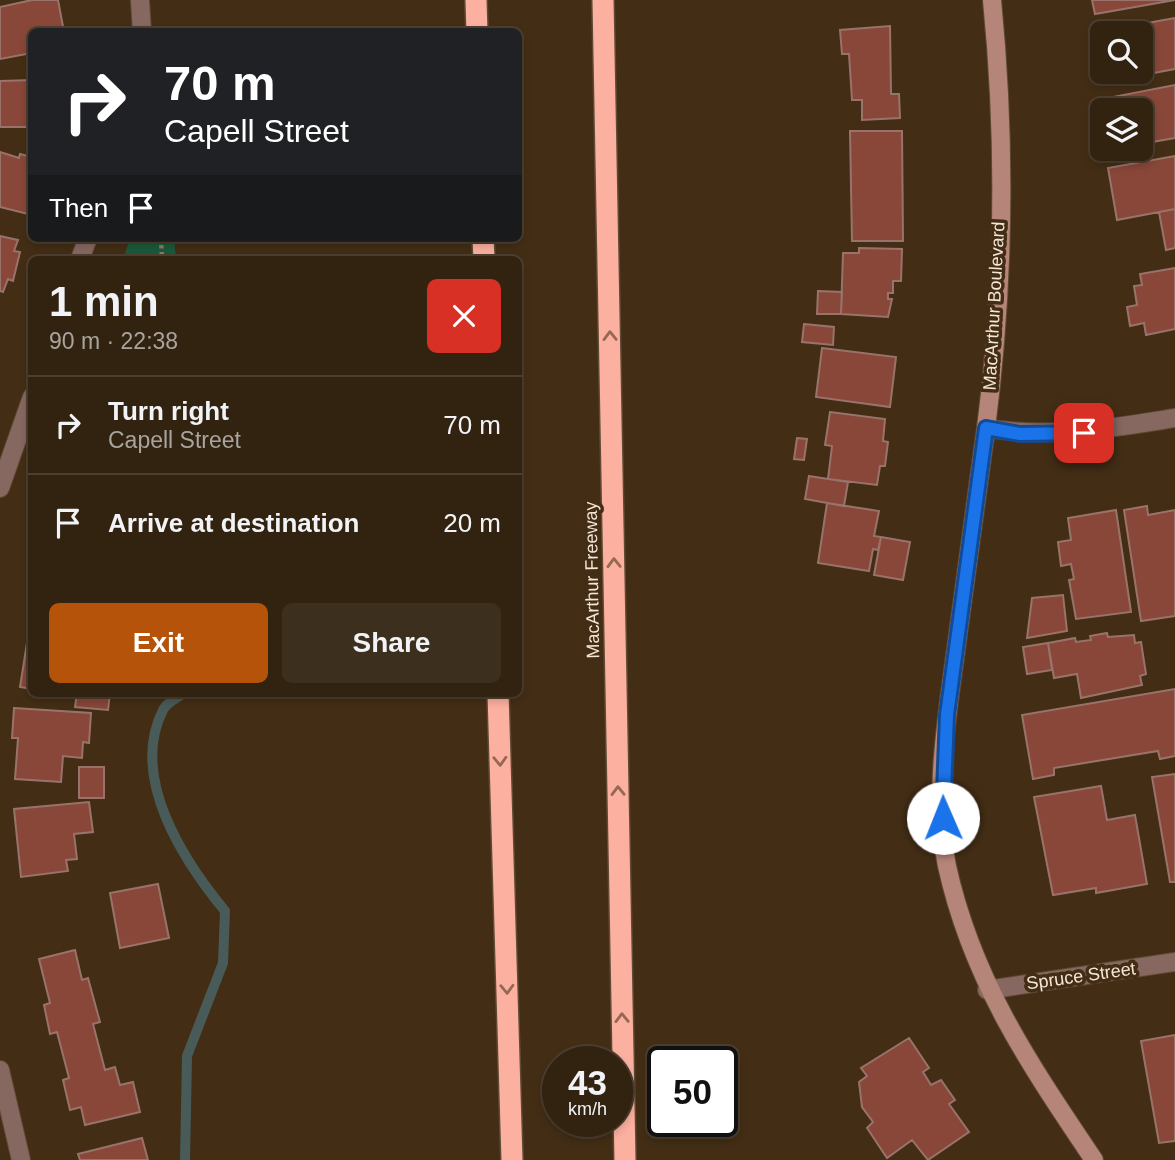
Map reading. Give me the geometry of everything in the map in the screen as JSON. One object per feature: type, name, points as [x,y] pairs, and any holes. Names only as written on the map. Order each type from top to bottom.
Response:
[{"type":"highway","points":[[476,0],[477,28]]},
{"type":"highway","name":"MacArthur Freeway","points":[[603,0],[625,1160]]},
{"type":"highway","points":[[604,37],[615,0]]},
{"type":"highway","points":[[498,697],[512,1160]]},
{"type":"main road","name":"MacArthur Boulevard","points":[[992,0],[999,120],[999,240],[993,369],[947,715],[942,795],[946,862],[963,926],[988,990],[1022,1053],[1094,1160]]},
{"type":"street","points":[[139,0],[142,28]]},
{"type":"street","points":[[0,488],[28,408]]},
{"type":"street","points":[[986,428],[1020,434],[1084,433],[1175,418]]},
{"type":"street","name":"Spruce Street","points":[[988,990],[1175,962]]},
{"type":"street","points":[[0,1070],[21,1160]]},
{"type":"green space","points":[[129,242],[174,242],[176,256],[124,256]]},
{"type":"building","points":[[32,0],[58,0],[63,28],[28,28],[28,54],[0,59],[0,7]]},
{"type":"building","points":[[1092,0],[1175,0],[1095,14]]},
{"type":"building","points":[[1175,18],[1175,69],[1153,73],[1153,22]]},
{"type":"building","points":[[890,26],[891,94],[899,94],[900,118],[862,120],[862,100],[852,100],[849,54],[842,54],[840,30]]},
{"type":"building","points":[[28,80],[28,127],[0,127],[0,81]]},
{"type":"building","points":[[1175,85],[1175,138],[1153,142],[1153,98],[1108,98]]},
{"type":"building","points":[[850,131],[902,131],[903,241],[852,241]]},
{"type":"building","points":[[0,152],[19,158],[20,154],[28,156],[28,214],[0,207]]},
{"type":"building","points":[[1175,156],[1175,209],[1117,220],[1108,168]]},
{"type":"building","points":[[1175,209],[1175,248],[1166,250],[1159,212]]},
{"type":"building","points":[[0,236],[18,240],[14,251],[20,252],[13,281],[8,279],[3,292],[0,291]]},
{"type":"building","points":[[859,248],[902,249],[901,281],[893,281],[893,293],[888,293],[888,299],[892,299],[888,317],[841,314],[843,253],[859,253]]},
{"type":"building","points":[[1175,268],[1175,329],[1146,335],[1144,323],[1130,326],[1127,307],[1137,305],[1134,286],[1142,285],[1140,274]]},
{"type":"building","points":[[818,291],[842,292],[841,314],[817,314]]},
{"type":"building","points":[[804,324],[834,327],[833,345],[802,342]]},
{"type":"building","points":[[822,348],[896,357],[890,407],[816,397]]},
{"type":"building","points":[[830,412],[885,419],[883,441],[888,442],[885,466],[880,466],[877,485],[828,479],[832,446],[825,445]]},
{"type":"building","points":[[797,438],[807,439],[804,460],[794,459]]},
{"type":"building","points":[[809,476],[848,482],[844,506],[805,499]]},
{"type":"building","points":[[827,503],[879,511],[874,536],[881,537],[878,550],[873,549],[869,571],[818,563]]},
{"type":"building","points":[[1147,506],[1148,515],[1175,510],[1175,616],[1141,621],[1124,510]]},
{"type":"building","points":[[1116,510],[1131,612],[1076,619],[1069,580],[1074,579],[1071,564],[1061,566],[1058,542],[1071,540],[1068,518]]},
{"type":"building","points":[[881,537],[910,542],[903,580],[874,575]]},
{"type":"building","points":[[1063,595],[1067,631],[1027,638],[1032,598]]},
{"type":"building","points":[[1107,633],[1108,637],[1134,635],[1135,643],[1141,642],[1146,674],[1140,676],[1142,685],[1081,698],[1077,674],[1054,678],[1048,643],[1075,638],[1076,642],[1091,640],[1090,636]]},
{"type":"building","points":[[28,637],[28,688],[20,687]]},
{"type":"building","points":[[1048,643],[1052,670],[1027,674],[1023,647]]},
{"type":"building","points":[[1175,689],[1175,756],[1160,759],[1158,751],[1054,768],[1054,775],[1033,779],[1022,715]]},
{"type":"building","points":[[76,697],[110,697],[108,710],[75,707]]},
{"type":"building","points":[[14,708],[91,713],[89,743],[83,742],[82,758],[63,756],[61,782],[15,779],[18,738],[12,738]]},
{"type":"building","points":[[79,767],[104,767],[104,798],[79,798]]},
{"type":"building","points":[[1175,774],[1175,882],[1170,882],[1152,777]]},
{"type":"building","points":[[1101,786],[1107,820],[1135,815],[1147,884],[1096,893],[1096,888],[1053,895],[1034,797]]},
{"type":"building","points":[[89,802],[93,832],[74,834],[77,859],[66,860],[68,871],[21,877],[14,809]]},
{"type":"building","points":[[158,884],[169,938],[120,948],[110,893]]},
{"type":"building","points":[[75,950],[82,980],[88,978],[100,1022],[93,1024],[105,1070],[115,1067],[120,1085],[133,1082],[140,1112],[85,1125],[81,1107],[70,1110],[63,1080],[69,1078],[57,1032],[50,1034],[44,1005],[50,1003],[39,959]]},
{"type":"building","points":[[1175,1035],[1175,1141],[1159,1143],[1141,1041]]},
{"type":"building","points":[[909,1038],[929,1068],[923,1072],[931,1085],[941,1080],[955,1100],[949,1104],[969,1132],[928,1160],[912,1140],[887,1158],[867,1128],[873,1122],[862,1107],[859,1082],[867,1076],[861,1068]]},
{"type":"building","points":[[142,1138],[148,1160],[80,1160],[78,1154]]},
{"type":"waterway","points":[[178,697],[164,707],[154,736],[152,762],[157,790],[178,843],[225,911],[223,963],[187,1056],[185,1160]]},
{"type":"route","points":[[943,818],[947,715],[986,428],[1020,434],[1084,433]]}]
